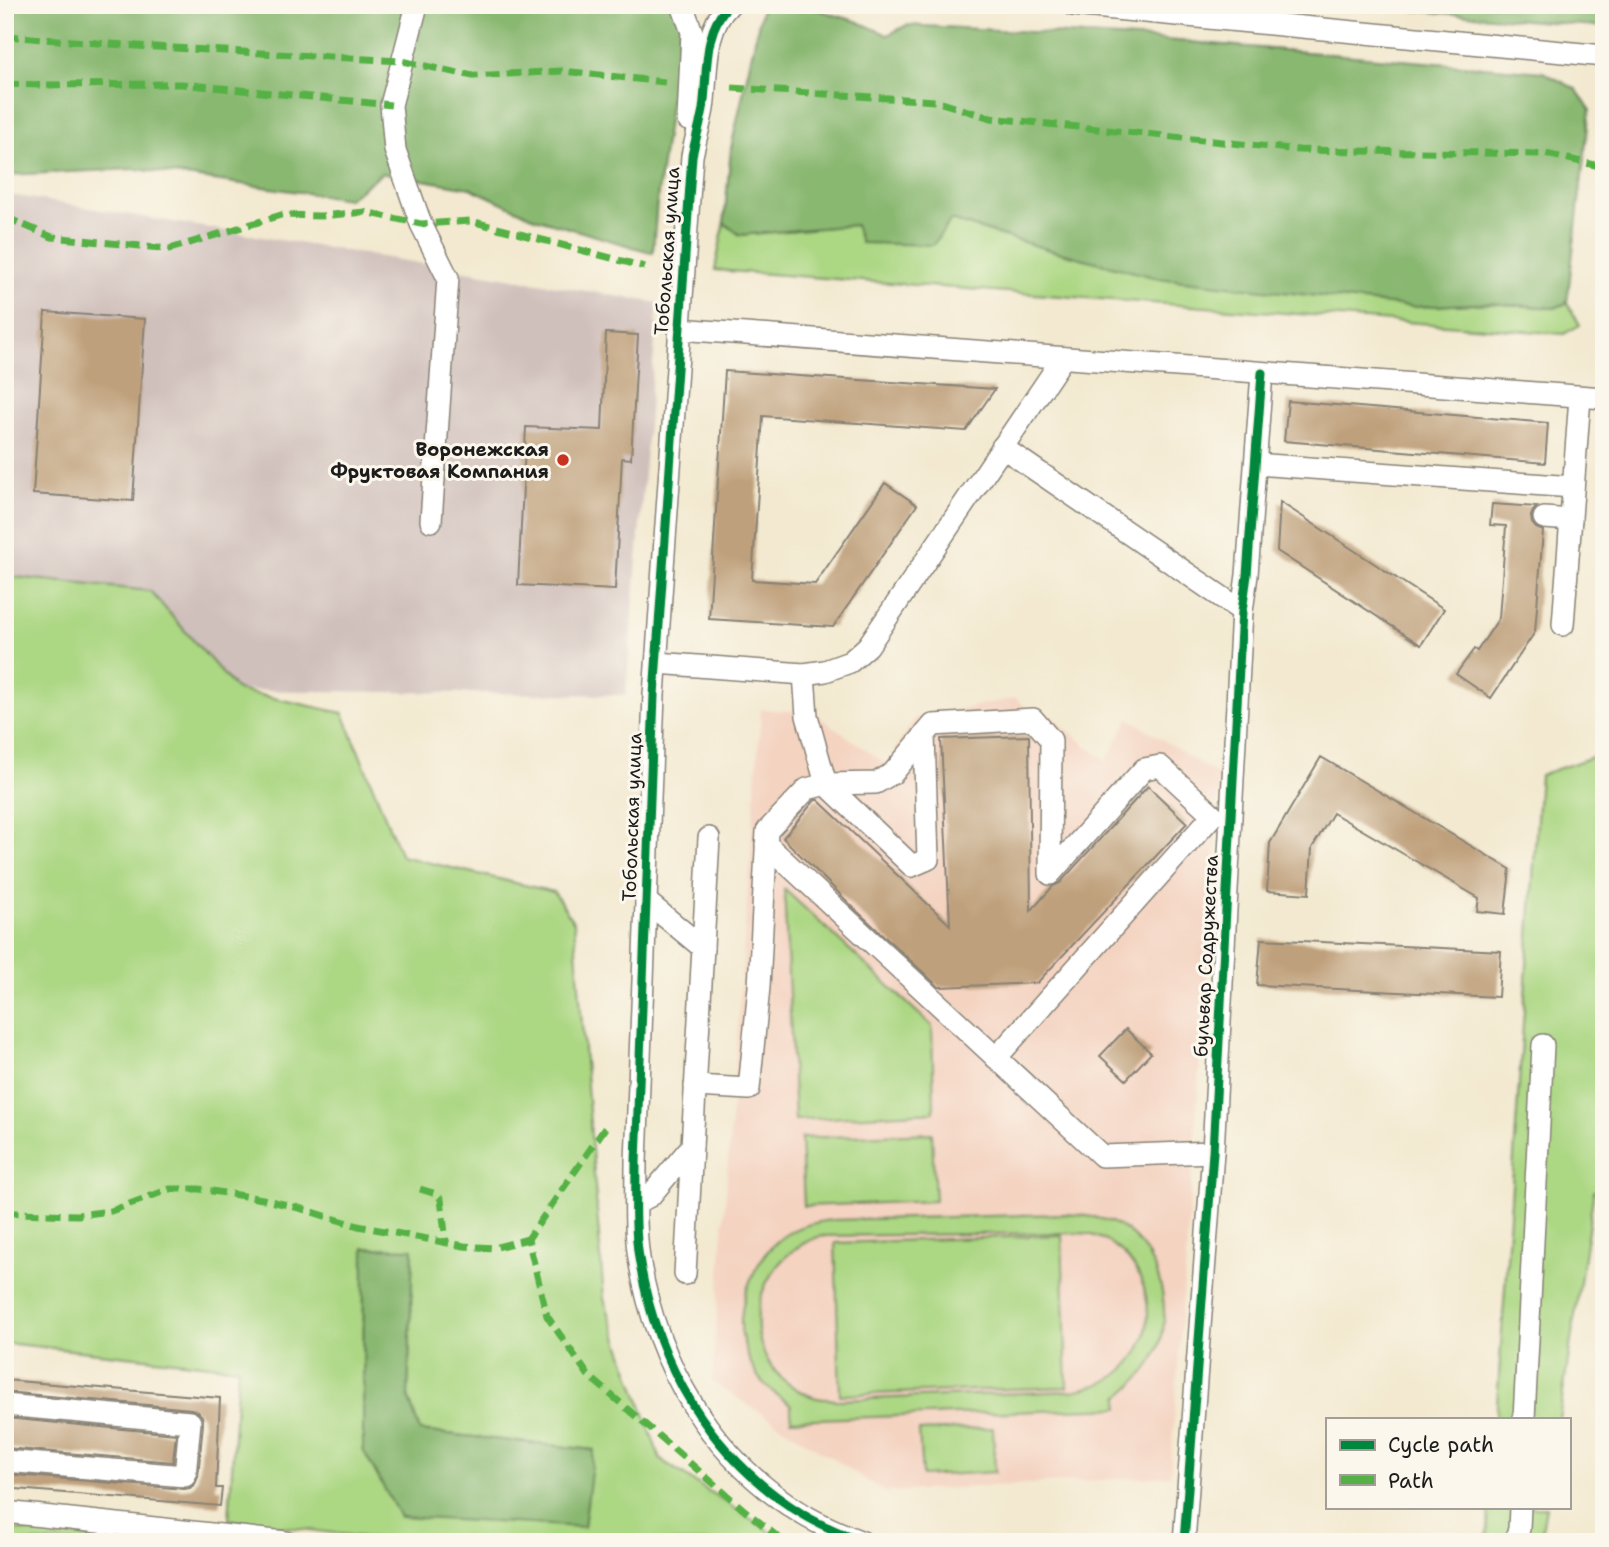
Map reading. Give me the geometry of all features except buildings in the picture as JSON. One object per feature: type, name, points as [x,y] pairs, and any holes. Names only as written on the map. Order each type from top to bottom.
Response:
[{"type":"street","points":[[417,5],[391,105],[395,150],[421,224],[448,278],[430,521]]},
{"type":"street","points":[[682,5],[692,32],[688,114],[692,156]]},
{"type":"street","name":"Тобольская улица","points":[[729,5],[719,18],[708,54],[703,109],[692,156],[679,329],[657,663],[646,901],[636,1203],[639,1257],[655,1328],[667,1357],[700,1418],[757,1482],[806,1516],[862,1542]]},
{"type":"street","points":[[1073,5],[1604,57]]},
{"type":"street","points":[[679,329],[1604,398]]},
{"type":"street","points":[[657,663],[804,674],[825,671],[850,662],[867,646],[1063,358]]},
{"type":"street","name":"бульвар Содружества","points":[[1184,1542],[1213,1153],[1242,611],[1262,373]]},
{"type":"street","points":[[1563,625],[1580,397]]},
{"type":"street","points":[[1002,447],[1242,611]]},
{"type":"street","points":[[1255,464],[1573,487]]},
{"type":"street","points":[[1544,518],[1571,520]]},
{"type":"street","points":[[804,674],[807,716],[827,784],[912,866],[928,859],[924,735]]},
{"type":"street","points":[[695,1086],[749,1089],[759,987],[768,831],[807,789],[827,784],[876,783],[893,773],[933,724],[1033,719],[1051,740],[1050,874],[1144,769],[1160,766],[1213,815],[996,1058]]},
{"type":"street","points":[[685,1274],[709,838]]},
{"type":"street","points":[[766,844],[1102,1156],[1213,1153]]},
{"type":"street","points":[[646,901],[703,948]]},
{"type":"street","points":[[1524,1418],[1543,1045]]},
{"type":"street","points":[[636,1203],[650,1196],[692,1146]]},
{"type":"street","points":[[5,1405],[190,1422],[185,1476],[5,1461]]},
{"type":"street","points":[[1515,1542],[1520,1508]]},
{"type":"street","points":[[5,1512],[286,1542]]},
{"type":"shaded area","points":[[5,194],[658,303],[626,695],[237,690],[150,591],[5,576]]},
{"type":"shaded area","points":[[1016,698],[1028,710],[1041,709],[1106,761],[1129,718],[1221,777],[1170,1476],[885,1492],[712,1382],[761,709],[814,713],[886,764],[915,718]]},
{"type":"green space","points":[[5,5],[675,5],[682,18],[657,201],[653,253],[535,218],[470,188],[382,173],[348,199],[136,169],[5,175]]},
{"type":"green space","points":[[1352,5],[1604,5],[1604,27]]},
{"type":"green space","points":[[804,6],[856,21],[888,35],[907,25],[1154,39],[1543,72],[1576,89],[1590,109],[1567,303],[1554,308],[1489,303],[1415,307],[1157,278],[951,220],[933,245],[861,243],[855,225],[740,235],[724,223],[731,148],[762,8]]},
{"type":"green space","points":[[950,220],[1050,250],[1415,307],[1489,303],[1554,308],[1567,303],[1580,325],[1564,334],[715,270],[724,223],[741,235]]},
{"type":"green space","points":[[5,576],[150,591],[237,690],[343,713],[401,856],[554,892],[574,923],[604,1299],[660,1459],[786,1542],[404,1542],[229,1520],[238,1368],[5,1343]],"holes":[[[364,1248],[413,1249],[408,1396],[420,1431],[594,1450],[363,1450]]]},
{"type":"green space","points":[[1604,753],[1604,1192],[1594,1191],[1559,1418],[1496,1418],[1540,775]]},
{"type":"green space","points":[[784,889],[932,1026],[934,1112],[795,1120]]},
{"type":"green space","points":[[932,1133],[935,1201],[804,1206],[801,1138]]},
{"type":"green space","points":[[1063,1214],[1111,1222],[1140,1243],[1158,1275],[1164,1312],[1159,1347],[1142,1375],[1119,1397],[1119,1408],[791,1420],[791,1405],[762,1382],[755,1372],[742,1333],[743,1307],[756,1268],[772,1246],[798,1228],[830,1220]],"holes":[[[1089,1234],[1112,1245],[1128,1259],[1140,1277],[1148,1318],[1144,1339],[1134,1358],[1118,1374],[1097,1385],[1073,1391],[838,1400],[811,1396],[786,1382],[769,1362],[759,1339],[758,1314],[764,1290],[776,1267],[796,1249],[821,1236]]]},
{"type":"green space","points":[[1062,1235],[1067,1387],[840,1395],[835,1243]]},
{"type":"green space","points":[[364,1248],[413,1249],[408,1396],[420,1431],[594,1450],[584,1527],[400,1517],[363,1450]]},
{"type":"green space","points":[[993,1428],[995,1472],[922,1476],[919,1431]]},
{"type":"green space","points":[[1489,1508],[1546,1508],[1540,1542],[1487,1542]]},
{"type":"green space","points":[[5,1528],[9,1529],[139,1542],[5,1542]]},
{"type":"marked path","points":[[5,36],[401,61],[473,76],[562,71],[665,82]]},
{"type":"marked path","points":[[5,84],[181,84],[391,105]]},
{"type":"marked path","points":[[732,88],[935,101],[991,118],[1299,150],[1546,154],[1604,167]]},
{"type":"marked path","points":[[5,217],[52,237],[170,249],[281,215],[321,216],[365,212],[421,224],[471,221],[645,267]]},
{"type":"marked path","points":[[605,1128],[528,1239],[547,1316],[588,1375],[784,1542]]},
{"type":"marked path","points":[[5,1210],[15,1213],[78,1215],[111,1211],[170,1189],[199,1189],[263,1199],[358,1226],[464,1246],[493,1248],[528,1239]]},
{"type":"marked path","points":[[420,1189],[436,1194],[441,1199],[446,1242]]},
{"type":"cycle path","points":[[729,5],[714,27],[710,40],[703,109],[692,156],[654,695],[636,1162],[637,1246],[647,1297],[659,1335],[674,1371],[715,1437],[741,1466],[771,1492],[811,1519],[862,1542]]},
{"type":"cycle path","points":[[1184,1542],[1213,1152],[1242,611],[1262,373]]},
{"type":"place","name":"Воронежская Фруктовая Компания","points":[[563,460]]}]
